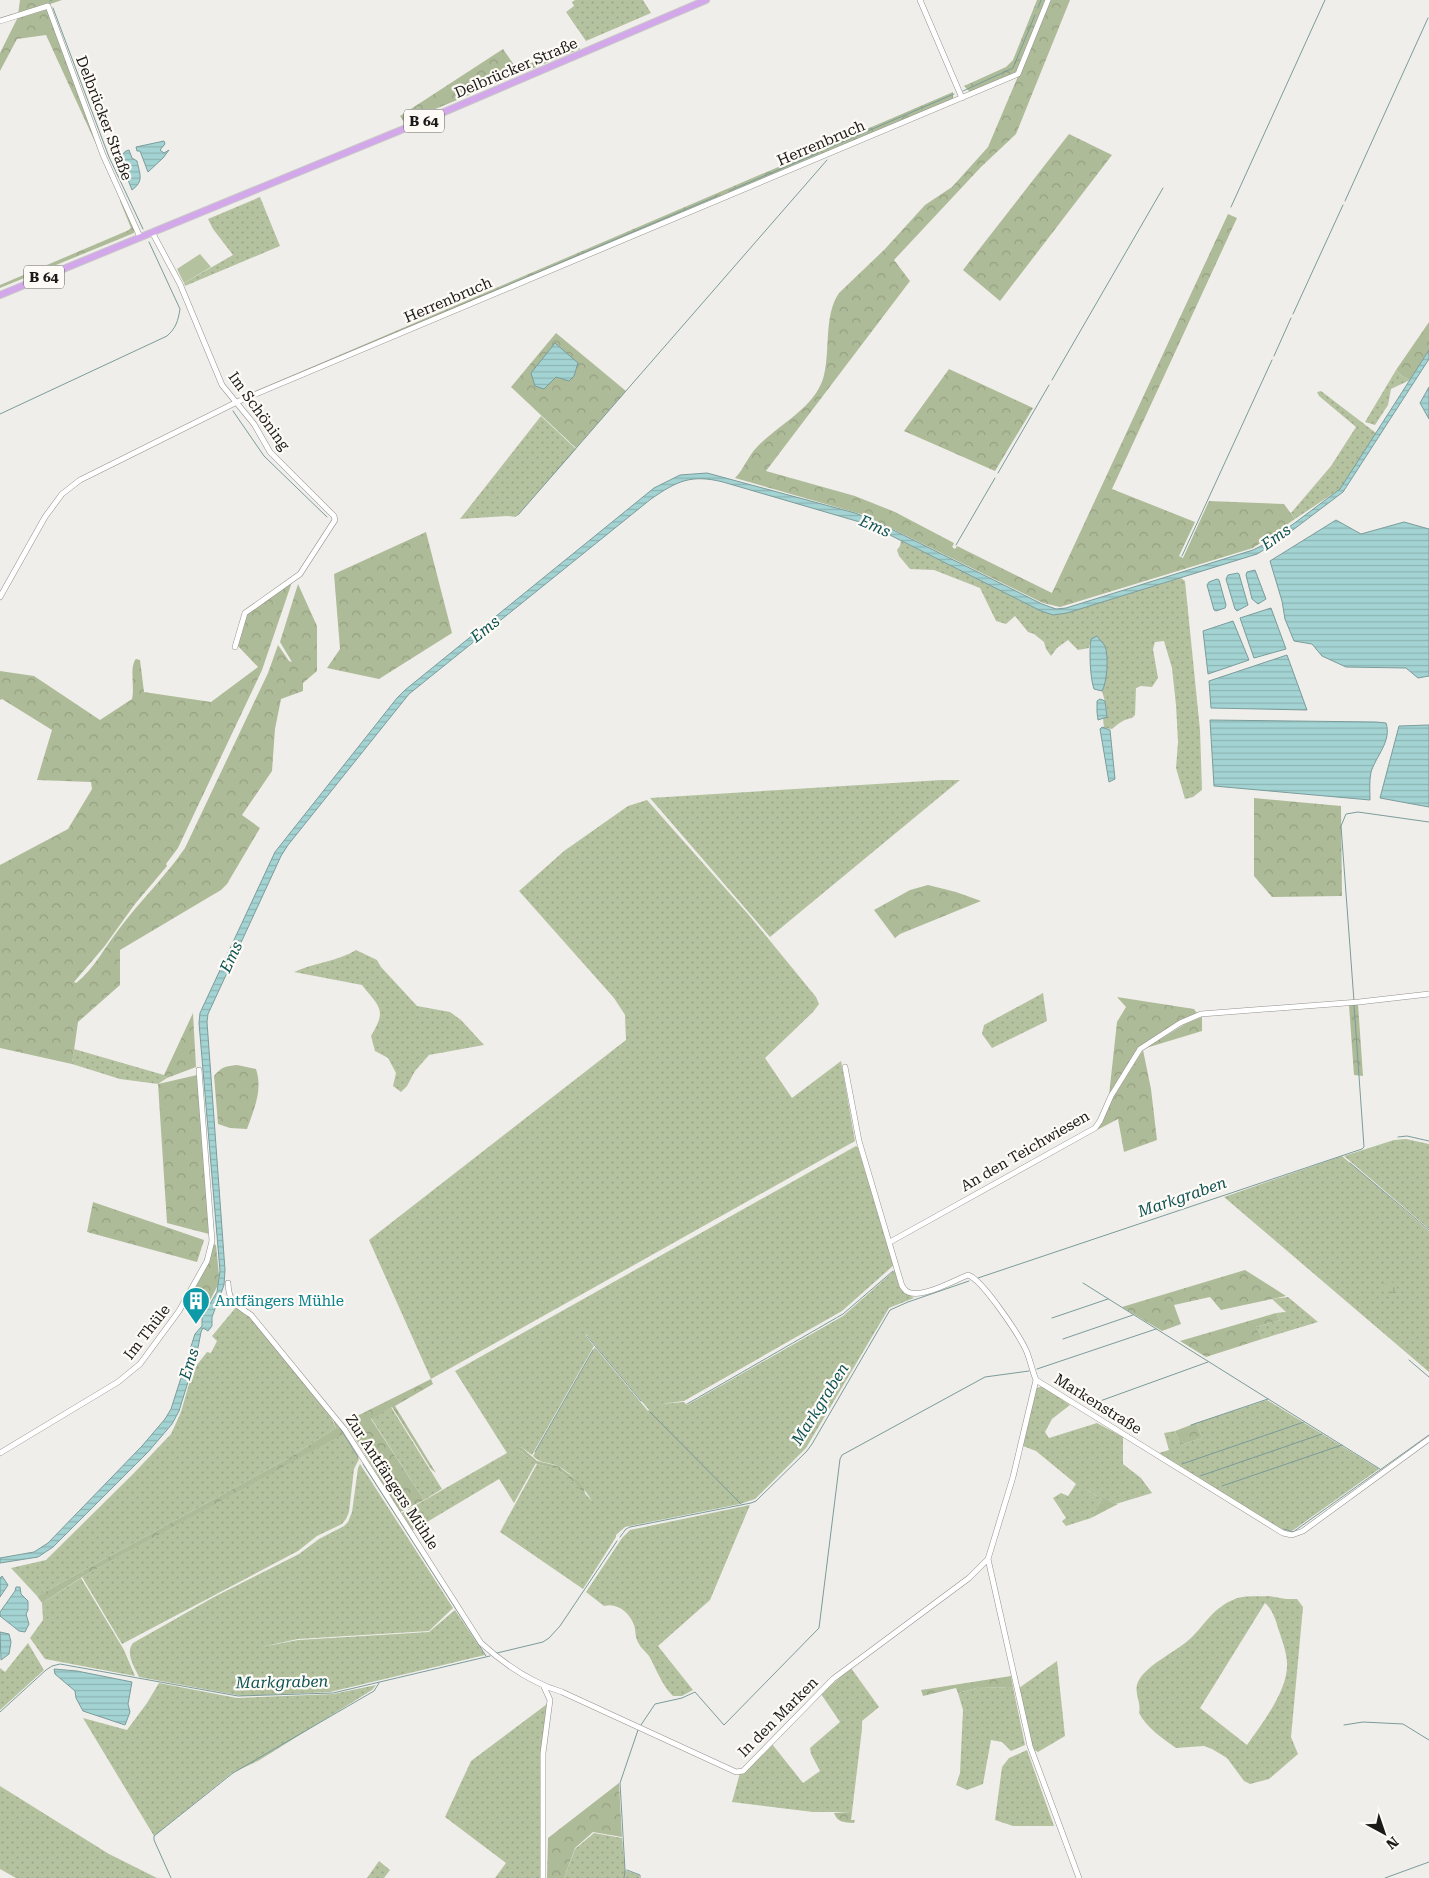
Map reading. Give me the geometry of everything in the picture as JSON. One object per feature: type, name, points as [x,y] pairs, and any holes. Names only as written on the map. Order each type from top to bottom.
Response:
[{"type":"main road","name":"Delbrücker Straße","points":[[0,295],[424,121],[706,0]]},
{"type":"street","points":[[920,0],[962,98]]},
{"type":"street","name":"Herrenbruch","points":[[0,597],[45,517],[62,494],[80,480],[237,402],[1018,74],[1048,0]]},
{"type":"street","name":"Delbrücker Straße","points":[[0,21],[48,6],[103,155],[140,237]]},
{"type":"street","name":"Im Schöning","points":[[152,232],[180,284],[222,385],[254,424],[270,452],[334,516],[335,520],[300,574],[245,613],[235,647]]},
{"type":"street","name":"An den Teichwiesen","points":[[890,1242],[1095,1128],[1111,1096],[1140,1049],[1180,1023],[1201,1014],[1348,1003],[1429,994]]},
{"type":"street","name":"Markenstraße","points":[[844,1067],[860,1141],[902,1286],[908,1292],[916,1294],[946,1285],[968,1275],[974,1277],[992,1299],[1026,1350],[1036,1380],[1283,1533],[1292,1536],[1303,1531],[1429,1439]]},
{"type":"street","name":"Im Thüle","points":[[0,1453],[118,1382],[140,1364],[179,1312],[207,1261],[212,1241],[199,1070]]},
{"type":"street","name":"Zur Antfängers Mühle","points":[[228,1283],[228,1296],[251,1314],[345,1430],[481,1643],[497,1658],[544,1687]]},
{"type":"street","name":"In den Marken","points":[[544,1687],[562,1692],[728,1769],[739,1772],[743,1771],[833,1679],[969,1578],[988,1559],[1013,1477],[1036,1380]]},
{"type":"street","name":"In den Marken","points":[[988,1559],[1030,1746],[1079,1878]]},
{"type":"street","points":[[543,1878],[543,1753],[550,1700],[544,1687]]},
{"type":"street","points":[[550,1700],[562,1692]]},
{"type":"green space","points":[[20,0],[62,0],[18,15]]},
{"type":"green space","points":[[575,0],[643,0],[651,13],[586,41],[566,12],[574,6],[572,2]]},
{"type":"green space","points":[[1037,0],[1070,0],[1016,134],[981,167],[894,260],[910,281],[766,471],[855,496],[895,512],[954,543],[952,547],[955,549],[957,546],[1052,593],[1228,214],[1237,218],[1112,489],[1195,522],[1179,556],[1183,558],[1209,501],[1284,504],[1295,519],[1253,548],[1060,607],[1043,603],[864,515],[735,478],[757,447],[803,408],[818,390],[823,379],[827,358],[831,312],[839,293],[885,249],[925,205],[952,187],[988,147],[1019,74],[970,92],[964,86],[1006,67],[1013,60]]},
{"type":"green space","points":[[47,7],[101,155],[46,35],[17,39],[0,71],[0,53],[18,17]]},
{"type":"green space","points":[[576,44],[580,49],[404,122],[400,116],[503,49],[517,69]]},
{"type":"green space","points":[[953,92],[953,101],[244,396]]},
{"type":"green space","points":[[1069,134],[1112,155],[1000,301],[963,270]]},
{"type":"green space","points":[[260,197],[280,246],[185,286],[184,283],[233,255],[213,229],[208,219]]},
{"type":"green space","points":[[121,200],[134,227],[134,233],[0,288],[0,285],[129,230],[131,228]]},
{"type":"green space","points":[[200,254],[211,267],[184,283],[177,269]]},
{"type":"green space","points":[[1429,322],[1429,350],[1410,380],[1396,370]]},
{"type":"green space","points":[[556,333],[626,391],[576,448],[511,387]]},
{"type":"green space","points":[[949,369],[1033,408],[995,471],[904,431]]},
{"type":"green space","points":[[1396,370],[1410,380],[1391,389],[1388,405],[1375,425],[1365,422]]},
{"type":"green space","points":[[1321,391],[1376,433],[1340,489],[1295,519],[1291,513],[1331,466],[1356,427],[1319,396],[1317,392]]},
{"type":"green space","points":[[541,416],[576,449],[516,517],[460,519]]},
{"type":"green space","points":[[426,532],[452,633],[379,679],[327,668],[340,649],[334,574]]},
{"type":"green space","points":[[901,541],[1041,611],[1053,615],[1067,613],[1181,578],[1185,581],[1200,730],[1202,790],[1193,797],[1185,799],[1176,768],[1178,742],[1176,705],[1172,668],[1164,641],[1155,642],[1153,649],[1158,678],[1152,687],[1141,686],[1136,688],[1135,715],[1112,729],[1104,728],[1103,718],[1107,717],[1102,691],[1107,670],[1106,655],[1091,639],[1089,648],[1078,650],[1068,640],[1057,648],[1051,656],[1044,642],[1028,632],[1015,616],[1006,624],[996,621],[980,588],[934,570],[910,569],[899,556],[897,550]]},
{"type":"green space","points":[[292,582],[262,670],[178,848],[166,864],[167,866],[135,904],[104,947],[74,982],[76,983],[99,958],[127,919],[185,848],[268,673],[278,645],[289,661],[292,662],[280,642],[298,584],[317,626],[317,671],[303,683],[303,691],[281,699],[275,729],[272,771],[242,815],[260,828],[227,884],[221,890],[120,950],[120,985],[78,1022],[72,1064],[0,1048],[0,865],[68,829],[92,789],[91,782],[37,780],[52,730],[2,699],[0,700],[0,671],[34,676],[100,720],[132,699],[132,672],[136,659],[140,660],[144,692],[211,702],[258,667],[237,645],[247,614]]},
{"type":"green space","points":[[960,780],[770,937],[650,798]]},
{"type":"green space","points":[[1254,798],[1341,806],[1342,896],[1272,897],[1254,876]]},
{"type":"green space","points":[[647,800],[748,914],[816,997],[819,1004],[813,1012],[765,1058],[792,1098],[841,1061],[855,1141],[431,1379],[369,1240],[626,1040],[625,1015],[614,998],[519,891],[564,851],[628,806]]},
{"type":"green space","points":[[928,885],[981,901],[900,934],[895,938],[874,910],[910,890]]},
{"type":"green space","points":[[356,950],[377,960],[381,967],[417,1006],[450,1012],[461,1020],[484,1045],[429,1055],[415,1071],[407,1086],[401,1092],[393,1086],[396,1073],[388,1058],[375,1051],[371,1036],[380,1014],[377,1004],[362,985],[294,972],[342,957]]},
{"type":"green space","points":[[1043,993],[1047,1021],[992,1048],[982,1034],[984,1025]]},
{"type":"green space","points":[[1117,997],[1194,1009],[1197,1013],[1181,1020],[1138,1048],[1109,1095],[1117,1022],[1126,1007]]},
{"type":"green space","points":[[1358,1004],[1363,1076],[1354,1075],[1349,1005]]},
{"type":"green space","points":[[193,1013],[196,1067],[167,1078],[164,1075]]},
{"type":"green space","points":[[1202,1017],[1202,1031],[1146,1048],[1185,1024]]},
{"type":"green space","points":[[74,1049],[164,1075],[167,1078],[158,1084],[120,1079],[72,1064]]},
{"type":"green space","points":[[1143,1050],[1151,1089],[1157,1140],[1124,1152],[1118,1119],[1097,1130],[1112,1099]]},
{"type":"green space","points":[[237,1065],[256,1069],[258,1077],[257,1099],[247,1129],[230,1128],[218,1124],[214,1076],[224,1068]]},
{"type":"green space","points":[[197,1075],[209,1234],[167,1223],[158,1084]]},
{"type":"green space","points":[[1406,1139],[1429,1144],[1429,1229],[1344,1156],[1394,1140]]},
{"type":"green space","points":[[856,1146],[894,1265],[842,1311],[684,1401],[660,1404],[684,1402],[687,1405],[843,1316],[895,1270],[905,1293],[914,1298],[889,1308],[806,1448],[755,1499],[740,1504],[625,1527],[616,1535],[583,1589],[500,1532],[537,1464],[556,1469],[575,1483],[592,1501],[568,1473],[558,1466],[533,1456],[595,1347],[649,1410],[586,1334],[594,1346],[532,1455],[521,1447],[519,1450],[536,1463],[514,1503],[499,1479],[412,1531],[402,1513],[507,1453],[455,1371]]},
{"type":"green space","points":[[1342,1156],[1429,1231],[1429,1372],[1224,1197]]},
{"type":"green space","points":[[93,1202],[204,1240],[197,1262],[87,1232]]},
{"type":"green space","points":[[213,1244],[216,1245],[218,1285],[204,1312],[187,1301]]},
{"type":"green space","points":[[1245,1270],[1286,1296],[1221,1310],[1210,1297],[1174,1305],[1181,1324],[1162,1331],[1122,1307]]},
{"type":"green space","points":[[1390,1282],[1395,1284],[1397,1289],[1395,1294],[1390,1296],[1385,1294],[1383,1289],[1385,1284]]},
{"type":"green space","points":[[1288,1297],[1318,1322],[1262,1339],[1256,1327],[1280,1320],[1276,1313],[1286,1312],[1272,1299]]},
{"type":"green space","points":[[237,1306],[251,1317],[331,1417],[336,1428],[287,1459],[37,1596],[11,1568],[46,1560],[171,1434],[181,1412],[193,1370],[207,1352],[211,1353],[217,1341],[212,1336]]},
{"type":"green space","points":[[1276,1313],[1280,1320],[1256,1327],[1262,1339],[1206,1357],[1180,1341]]},
{"type":"green space","points":[[431,1379],[433,1384],[395,1406],[436,1473],[431,1469],[392,1407],[371,1419],[424,1500],[400,1512],[345,1422]]},
{"type":"green space","points":[[1042,1386],[1070,1405],[1052,1419],[1045,1432],[1049,1438],[1097,1423],[1123,1437],[1123,1464],[1141,1478],[1152,1493],[1116,1504],[1086,1489],[1102,1499],[1091,1518],[1066,1526],[1062,1521],[1066,1518],[1053,1498],[1061,1493],[1068,1496],[1076,1484],[1036,1451],[1023,1446],[1035,1389]]},
{"type":"green space","points":[[1267,1400],[1379,1469],[1292,1531],[1282,1530],[1159,1453],[1169,1450],[1164,1433],[1175,1431],[1180,1445],[1202,1438],[1196,1423]]},
{"type":"green space","points":[[391,1407],[442,1489],[424,1500],[371,1418]]},
{"type":"green space","points":[[332,1416],[343,1429],[343,1434],[82,1577],[42,1603],[37,1596],[287,1459],[336,1428]]},
{"type":"green space","points":[[1196,1423],[1202,1438],[1180,1445],[1175,1431]]},
{"type":"green space","points":[[343,1433],[359,1459],[354,1469],[349,1512],[342,1524],[317,1536],[298,1551],[122,1644],[82,1577]]},
{"type":"green space","points":[[521,1447],[537,1461],[558,1466],[578,1481],[584,1489],[585,1495],[575,1483],[556,1469],[537,1464],[518,1449]]},
{"type":"green space","points":[[360,1464],[453,1608],[429,1631],[298,1639],[261,1647],[298,1640],[429,1632],[455,1610],[485,1655],[330,1692],[242,1696],[139,1677],[130,1655],[133,1643],[214,1597],[299,1554],[319,1539],[344,1526],[352,1512]]},
{"type":"green space","points":[[1085,1488],[1118,1504],[1091,1518],[1102,1499]]},
{"type":"green space","points":[[750,1505],[710,1600],[658,1646],[693,1690],[682,1696],[673,1696],[662,1682],[649,1656],[638,1642],[634,1625],[629,1616],[618,1607],[604,1606],[586,1592],[622,1538],[630,1530]]},
{"type":"green space","points":[[81,1578],[124,1650],[135,1676],[45,1659],[30,1638],[43,1620],[42,1603]]},
{"type":"green space","points":[[1269,1596],[1297,1599],[1303,1607],[1291,1737],[1298,1754],[1269,1779],[1250,1784],[1244,1781],[1227,1758],[1212,1749],[1204,1746],[1176,1748],[1155,1732],[1139,1713],[1136,1689],[1139,1680],[1150,1668],[1186,1642],[1221,1607],[1239,1598]],"holes":[[[1265,1603],[1271,1610],[1285,1649],[1287,1660],[1286,1674],[1279,1696],[1247,1745],[1200,1708]]]},
{"type":"green space","points":[[28,1643],[44,1670],[0,1710],[0,1668],[5,1672]]},
{"type":"green space","points":[[1057,1661],[1065,1736],[1038,1752],[1034,1750],[1032,1744],[1019,1688]]},
{"type":"green space","points":[[851,1668],[879,1707],[862,1721],[852,1812],[813,1812],[732,1802],[740,1773],[772,1744],[803,1783],[820,1771],[810,1748],[840,1722],[821,1694]]},
{"type":"green space","points":[[1011,1676],[1013,1687],[977,1688],[958,1693],[956,1688],[923,1696],[921,1690]]},
{"type":"green space","points":[[159,1683],[237,1698],[333,1694],[376,1685],[372,1690],[258,1761],[232,1773],[154,1836],[83,1718],[127,1730]]},
{"type":"green space","points":[[1013,1687],[1025,1745],[1011,1751],[1002,1742],[991,1740],[983,1784],[967,1790],[956,1785],[960,1773],[963,1710],[958,1693],[977,1688]]},
{"type":"green space","points":[[547,1704],[542,1751],[541,1878],[495,1878],[506,1863],[445,1817],[471,1761]]},
{"type":"green space","points":[[1027,1750],[1054,1826],[1013,1826],[995,1820],[1002,1767],[1009,1758]]},
{"type":"green space","points":[[619,1783],[622,1837],[593,1832],[575,1848],[564,1878],[547,1878],[548,1838]]},
{"type":"green space","points":[[0,1786],[109,1854],[157,1878],[16,1878],[0,1869]]},
{"type":"green space","points":[[852,1812],[851,1820],[855,1820],[854,1823],[839,1820],[834,1813]]},
{"type":"green space","points":[[594,1833],[622,1838],[625,1870],[639,1875],[639,1878],[564,1878],[575,1849]]},
{"type":"green space","points":[[379,1861],[390,1870],[384,1878],[367,1878]]},
{"type":"water","points":[[164,141],[165,144],[160,150],[164,153],[169,150],[148,172],[140,151],[137,151],[136,147]]},
{"type":"water","points":[[129,150],[132,158],[137,161],[140,174],[140,181],[132,190],[119,157]]},
{"type":"water","points":[[555,343],[578,363],[574,376],[569,381],[556,377],[544,389],[535,386],[531,373]]},
{"type":"water","name":"Ems","points":[[1429,350],[1429,359],[1343,492],[1277,542],[1257,554],[1067,613],[1053,615],[1041,611],[870,525],[723,482],[693,479],[677,484],[651,499],[409,694],[281,856],[208,1014],[207,1022],[225,1270],[224,1285],[212,1317],[212,1326],[208,1331],[203,1328],[201,1332],[197,1353],[179,1411],[172,1424],[148,1452],[53,1547],[38,1557],[0,1563],[0,1558],[34,1552],[48,1543],[142,1446],[171,1409],[195,1334],[202,1326],[202,1317],[217,1292],[220,1271],[199,1023],[200,1013],[275,852],[405,690],[654,488],[680,475],[707,473],[855,513],[871,519],[1042,604],[1056,609],[1066,608],[1253,550],[1265,544],[1340,489]]},
{"type":"water","points":[[1429,387],[1429,419],[1420,403]]},
{"type":"water","points":[[1336,520],[1361,534],[1404,522],[1429,529],[1429,676],[1418,678],[1406,668],[1346,667],[1322,656],[1312,644],[1294,641],[1285,619],[1282,601],[1270,561]]},
{"type":"water","points":[[1255,570],[1266,599],[1258,604],[1252,599],[1246,575],[1247,572]]},
{"type":"water","points":[[1238,573],[1248,605],[1237,611],[1226,579],[1228,575]]},
{"type":"water","points":[[1219,580],[1226,605],[1225,608],[1216,611],[1214,610],[1207,585],[1209,582]]},
{"type":"water","points":[[1271,608],[1286,649],[1254,658],[1240,618]]},
{"type":"water","points":[[1233,621],[1249,660],[1208,674],[1203,631]]},
{"type":"water","points":[[1097,636],[1105,646],[1107,656],[1106,676],[1102,691],[1094,689],[1091,672],[1091,639]]},
{"type":"water","points":[[1287,655],[1307,710],[1211,708],[1209,681]]},
{"type":"water","points":[[1100,699],[1105,701],[1107,717],[1098,720],[1097,701]]},
{"type":"water","points":[[1210,720],[1386,723],[1387,736],[1371,772],[1370,800],[1214,786]]},
{"type":"water","points":[[1429,725],[1429,807],[1380,798],[1399,726]]},
{"type":"water","points":[[1102,727],[1110,730],[1115,779],[1109,782],[1100,729]]},
{"type":"water","points":[[2,1576],[8,1585],[0,1597],[0,1578]]},
{"type":"water","points":[[16,1587],[20,1587],[21,1594],[28,1601],[26,1614],[29,1624],[25,1632],[19,1631],[0,1616],[0,1612]]},
{"type":"water","points":[[0,1632],[9,1634],[11,1642],[9,1654],[1,1660]]},
{"type":"water","points":[[54,1669],[77,1671],[132,1682],[128,1704],[130,1712],[125,1725],[83,1711],[76,1698],[75,1691],[55,1674]]},
{"type":"waterway","points":[[1038,8],[1041,0]]},
{"type":"waterway","points":[[1231,207],[1325,0]]},
{"type":"waterway","points":[[53,8],[109,157],[143,229]]},
{"type":"waterway","points":[[963,91],[1013,68],[1035,15]]},
{"type":"waterway","points":[[1345,201],[1428,18]]},
{"type":"waterway","points":[[826,149],[954,94]]},
{"type":"waterway","points":[[729,191],[818,153]]},
{"type":"waterway","points":[[518,515],[827,160]]},
{"type":"waterway","points":[[1052,380],[1163,188]]},
{"type":"waterway","points":[[459,306],[717,196]]},
{"type":"waterway","points":[[1293,314],[1343,205]]},
{"type":"waterway","points":[[0,414],[167,336],[173,330],[180,309],[149,242]]},
{"type":"waterway","points":[[403,330],[452,309]]},
{"type":"waterway","points":[[1274,356],[1291,318]]},
{"type":"waterway","points":[[1182,556],[1272,360]]},
{"type":"waterway","points":[[998,473],[1049,385]]},
{"type":"waterway","points":[[233,411],[264,456],[327,517]]},
{"type":"waterway","points":[[956,545],[995,478]]},
{"type":"waterway","points":[[1354,1001],[1341,826],[1346,814],[1358,812],[1429,822]]},
{"type":"waterway","name":"Markgraben","points":[[978,1278],[1362,1149],[1364,1147],[1354,1005]]},
{"type":"waterway","name":"Markgraben","points":[[1398,1137],[1407,1136],[1429,1141]]},
{"type":"waterway","points":[[1350,1163],[1429,1230]]},
{"type":"waterway","points":[[687,1404],[843,1314],[893,1271]]},
{"type":"waterway","name":"Markgraben","points":[[620,1537],[630,1527],[756,1501],[812,1444],[890,1310],[969,1281]]},
{"type":"waterway","points":[[1083,1283],[1380,1469]]},
{"type":"waterway","points":[[1052,1318],[1108,1299]]},
{"type":"waterway","points":[[1063,1339],[1133,1315]]},
{"type":"waterway","points":[[1037,1369],[1156,1329]]},
{"type":"waterway","points":[[587,1336],[641,1401]]},
{"type":"waterway","points":[[535,1452],[593,1350]]},
{"type":"waterway","points":[[1409,1360],[1429,1377]]},
{"type":"waterway","points":[[1089,1405],[1208,1362]]},
{"type":"waterway","points":[[641,1725],[655,1704],[682,1698],[695,1692],[724,1725],[819,1628],[842,1455],[985,1377],[1029,1371]]},
{"type":"waterway","points":[[1191,1425],[1268,1399]]},
{"type":"waterway","points":[[650,1412],[741,1504]]},
{"type":"waterway","points":[[1182,1464],[1304,1422]]},
{"type":"waterway","points":[[340,1428],[358,1457]]},
{"type":"waterway","points":[[1200,1476],[1322,1434]]},
{"type":"waterway","points":[[1284,1529],[1293,1532],[1429,1435]]},
{"type":"waterway","points":[[1222,1486],[1342,1445]]},
{"type":"waterway","points":[[363,1464],[486,1656]]},
{"type":"waterway","name":"Markgraben","points":[[497,1653],[543,1642],[549,1638],[560,1626],[617,1541]]},
{"type":"waterway","name":"Markgraben","points":[[0,1712],[46,1670],[60,1664],[238,1696],[333,1693],[490,1656]]},
{"type":"waterway","points":[[171,1878],[154,1840],[154,1836],[233,1773],[374,1691],[379,1683]]},
{"type":"waterway","points":[[1344,1725],[1363,1722],[1403,1724],[1429,1740]]},
{"type":"waterway","points":[[624,1878],[620,1783],[638,1730]]},
{"type":"waterway","points":[[1385,1878],[1429,1862]]},
{"type":"waterway","points":[[627,1870],[640,1875],[640,1878]]},
{"type":"place","name":"Antfängers Mühle","points":[[196,1325]]}]
